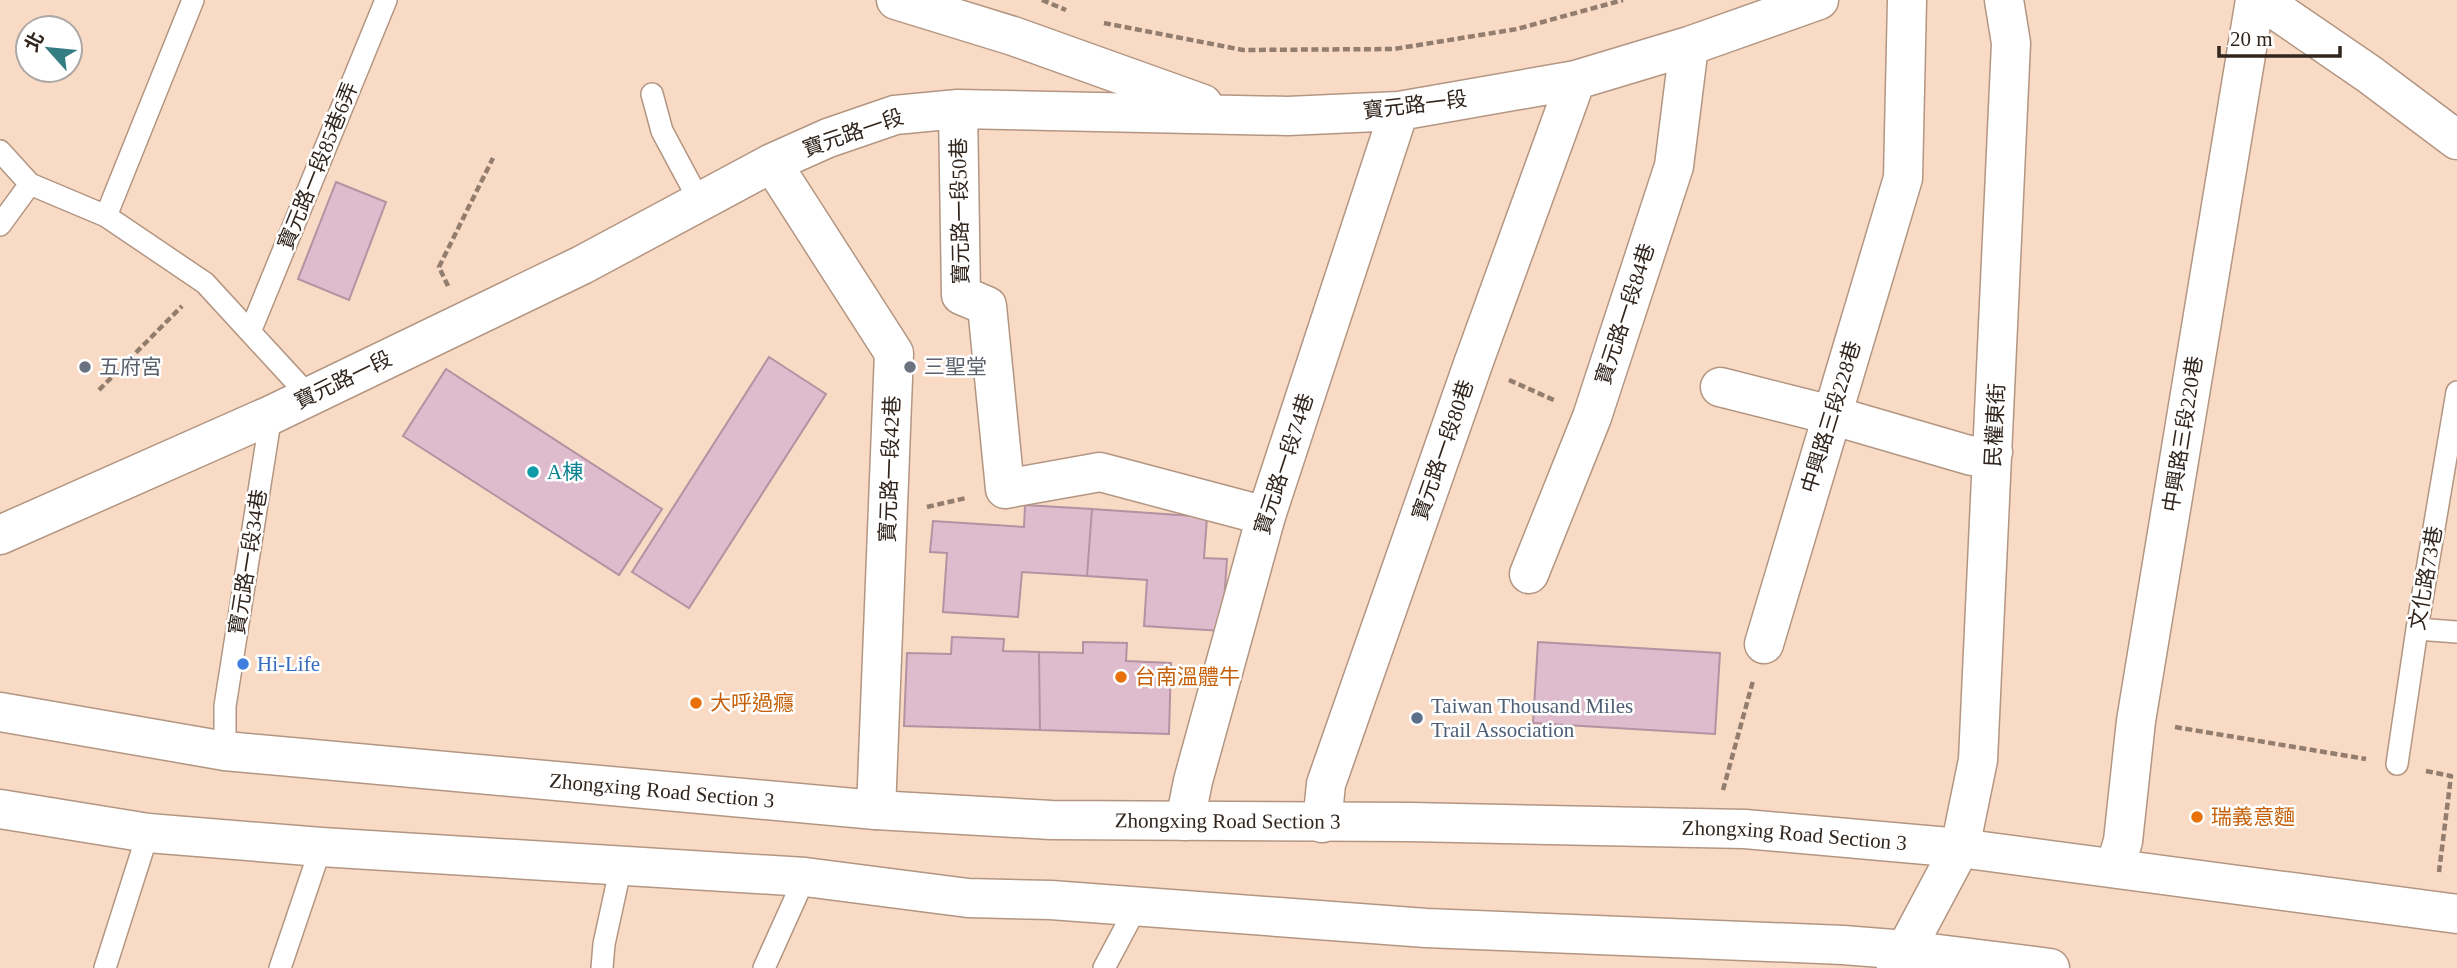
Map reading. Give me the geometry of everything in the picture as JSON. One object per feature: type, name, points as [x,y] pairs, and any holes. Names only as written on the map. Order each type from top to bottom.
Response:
[{"type":"street","points":[[897,0],[1013,36],[1233,115]]},
{"type":"street","name":"寶元路一段","points":[[0,535],[271,415],[464,322],[582,265],[772,163],[828,138],[895,115],[957,109],[1288,116],[1399,111],[1576,80],[1689,46],[1819,0]]},
{"type":"street","name":"中興路三段228巷","points":[[1764,643],[1903,178],[1906,0]]},
{"type":"street","name":"民權東街","points":[[1901,959],[1960,848],[1978,760],[2011,43],[2004,0]]},
{"type":"street","name":"中興路三段220巷","points":[[2115,868],[2123,841],[2136,722],[2255,0]]},
{"type":"street","points":[[2261,0],[2369,74],[2457,140]]},
{"type":"street","name":"寶元路一段84巷","points":[[1529,574],[1591,417],[1674,166],[1689,46]]},
{"type":"street","name":"寶元路一段80巷","points":[[1322,823],[1325,784],[1576,80]]},
{"type":"street","name":"寶元路一段50巷","points":[[957,109],[961,295],[987,306],[1005,489]]},
{"type":"street","name":"寶元路一段74巷","points":[[1185,821],[1193,782],[1266,516],[1399,111]]},
{"type":"street","name":"寶元路一段42巷","points":[[772,163],[894,353],[876,810]]},
{"type":"street","points":[[1720,387],[1831,415],[1972,456],[1993,452]]},
{"type":"street","points":[[1005,489],[1100,472],[1266,516]]},
{"type":"street","name":"Zhongxing Road Section 3","points":[[0,712],[225,751],[876,810],[1051,820],[1423,822],[1758,830],[1960,848],[2457,914]]},
{"type":"street","points":[[0,738],[102,757],[127,753],[149,739]]},
{"type":"street","points":[[0,809],[149,833],[321,847],[805,877],[968,898],[1051,900],[1426,928],[2050,968]]},
{"type":"lane","points":[[106,216],[193,0]]},
{"type":"lane","name":"寶元路一段85巷6弄","points":[[250,332],[386,0]]},
{"type":"lane","points":[[652,94],[662,131],[700,202]]},
{"type":"lane","points":[[0,151],[30,184],[106,216],[205,283],[309,396]]},
{"type":"lane","points":[[0,225],[30,184]]},
{"type":"lane","name":"文化路73巷","points":[[2397,764],[2457,392]]},
{"type":"lane","name":"寶元路一段34巷","points":[[225,751],[225,706],[271,415]]},
{"type":"lane","points":[[2417,629],[2457,632]]},
{"type":"lane","points":[[105,968],[149,833]]},
{"type":"lane","points":[[280,968],[321,847]]},
{"type":"lane","points":[[602,968],[604,944],[621,866]]},
{"type":"lane","points":[[764,968],[805,877]]},
{"type":"lane","points":[[1104,968],[1137,906]]},
{"type":"path","points":[[1040,0],[1056,4],[1077,16]]},
{"type":"path","points":[[1101,22],[1243,50],[1394,49],[1517,29],[1623,0]]},
{"type":"path","points":[[464,322],[439,267],[493,158]]},
{"type":"path","points":[[99,390],[205,283]]},
{"type":"path","points":[[1473,364],[1591,417]]},
{"type":"path","points":[[888,516],[1005,489]]},
{"type":"path","points":[[1712,828],[1764,643]]},
{"type":"path","points":[[2136,722],[2218,732],[2451,776],[2438,879]]},
{"type":"building","points":[[336,182],[386,202],[349,300],[298,279]]},
{"type":"building","points":[[769,357],[826,394],[689,608],[632,572]]},
{"type":"building","name":"A棟","points":[[446,369],[662,509],[619,575],[403,436]]},
{"type":"building","points":[[1025,505],[1092,509],[1087,576],[1022,572],[1018,617],[943,612],[947,553],[930,552],[933,521],[1024,527]]},
{"type":"building","points":[[1092,509],[1207,517],[1204,558],[1227,559],[1222,631],[1144,626],[1147,580],[1087,576]]},
{"type":"building","points":[[952,637],[1004,639],[1003,651],[1039,652],[1040,730],[904,726],[907,653],[951,654]]},
{"type":"building","points":[[1083,642],[1127,643],[1126,661],[1171,663],[1169,734],[1040,730],[1039,652],[1083,653]]},
{"type":"building","points":[[1538,642],[1720,653],[1715,734],[1533,723]]},
{"type":"place","name":"五府宮","points":[[85,367]]},
{"type":"place","name":"三聖堂","points":[[910,367]]},
{"type":"place","name":"A棟","points":[[533,472]]},
{"type":"place","name":"Hi-Life","points":[[243,664]]},
{"type":"place","name":"台南溫體牛","points":[[1121,677]]},
{"type":"place","name":"大呼過癮","points":[[696,703]]},
{"type":"place","name":"Taiwan Thousand Miles Trail Association","points":[[1417,718]]},
{"type":"place","name":"瑞義意麵","points":[[2197,817]]}]
